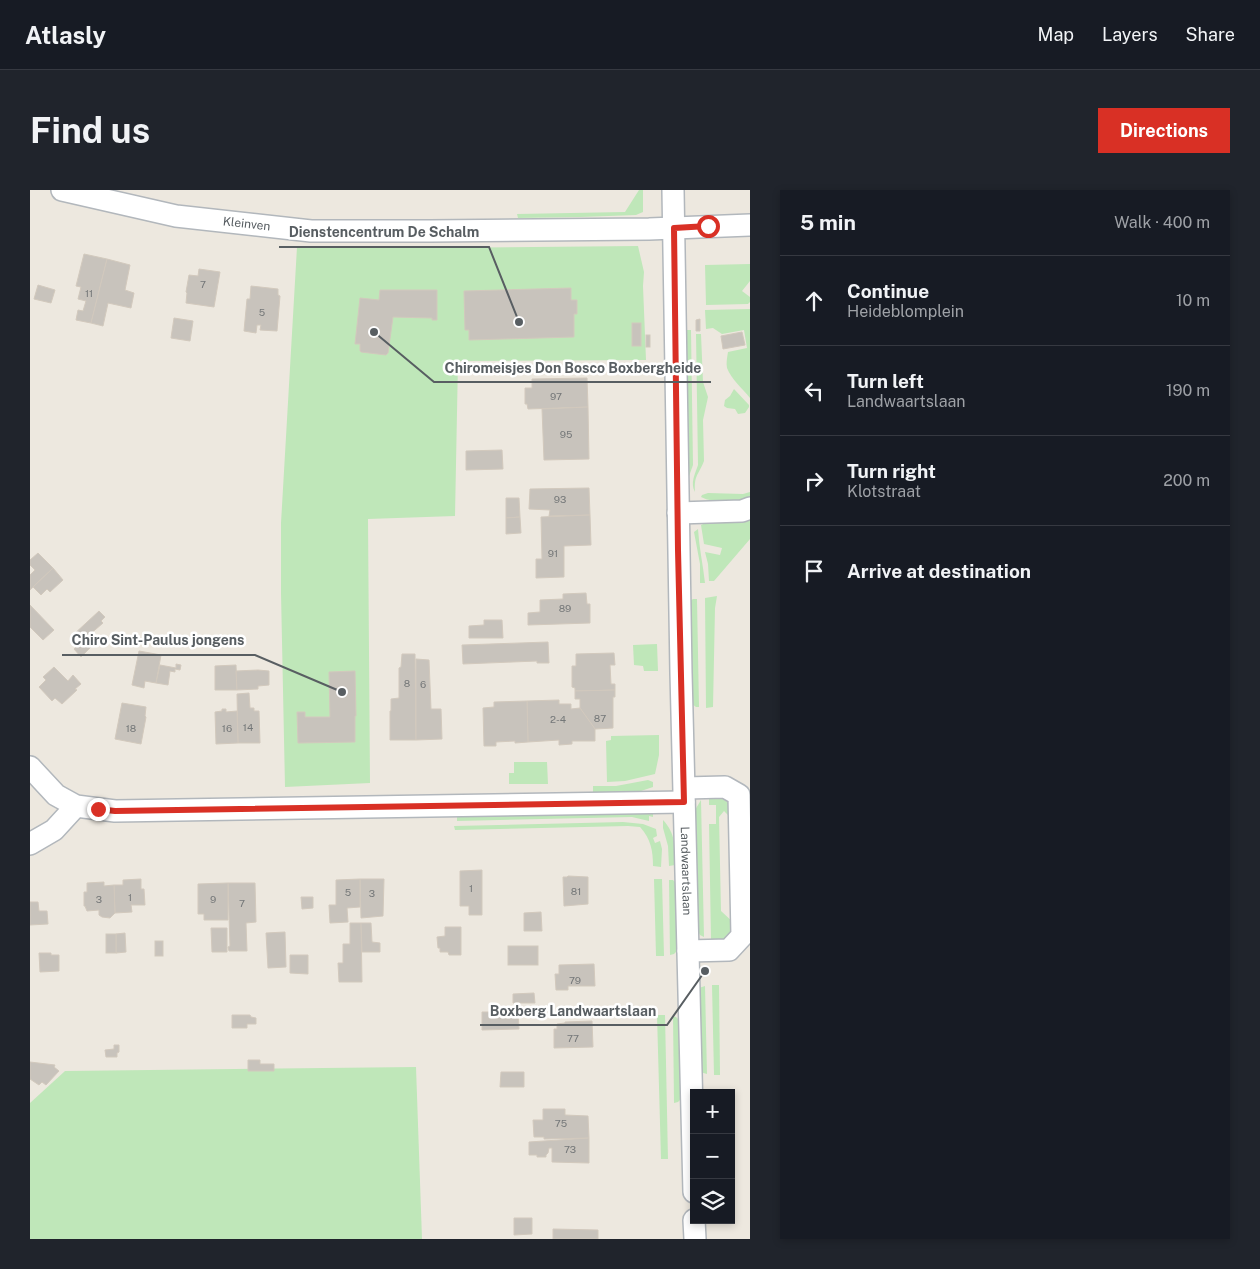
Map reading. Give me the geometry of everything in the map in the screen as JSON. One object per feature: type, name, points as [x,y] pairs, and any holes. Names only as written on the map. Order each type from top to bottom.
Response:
[{"type":"street","name":"Kleinven","points":[[62,190],[176,216],[310,231],[648,229],[750,225]]},
{"type":"street","name":"Landwaartslaan","points":[[672,190],[694,1179]]},
{"type":"street","points":[[678,513],[742,511],[750,508]]},
{"type":"street","points":[[30,767],[56,795],[76,806],[115,811],[684,795],[725,787],[739,795],[742,936],[729,950],[688,951]]},
{"type":"street","points":[[30,844],[54,830],[76,806]]},
{"type":"street","points":[[694,1224],[695,1239]]},
{"type":"green space","points":[[639,190],[643,190],[643,212],[636,215],[518,218],[517,214],[625,212]]},
{"type":"green space","points":[[638,246],[644,272],[646,360],[458,361],[455,516],[368,519],[370,783],[285,787],[281,523],[297,247]]},
{"type":"green space","points":[[750,264],[750,281],[742,291],[750,297],[748,304],[706,305],[705,265]]},
{"type":"green space","points":[[750,309],[750,398],[731,376],[727,366],[728,352],[747,348],[744,330],[722,334],[713,328],[706,329],[705,310]]},
{"type":"green space","points":[[684,330],[691,330],[693,465],[688,479]]},
{"type":"green space","points":[[696,334],[701,334],[703,382],[708,397],[703,420],[704,461],[696,479],[695,492],[693,482],[698,465]]},
{"type":"green space","points":[[734,389],[749,405],[745,413],[738,414],[735,409],[724,406],[725,400]]},
{"type":"green space","points":[[750,492],[750,498],[732,501],[712,501],[701,497],[708,493],[743,494]]},
{"type":"green space","points":[[750,520],[750,539],[714,581],[709,581],[705,552],[720,555],[722,548],[704,544],[701,525],[713,522]]},
{"type":"green space","points":[[698,529],[705,583],[700,583],[700,564],[694,532]]},
{"type":"green space","points":[[717,596],[715,608],[713,707],[706,708],[705,598]]},
{"type":"green space","points":[[697,599],[699,707],[692,704],[690,601]]},
{"type":"green space","points":[[657,644],[658,671],[644,671],[643,666],[634,665],[633,645]]},
{"type":"green space","points":[[659,735],[659,755],[655,774],[625,781],[607,782],[606,741],[611,740],[611,736]]},
{"type":"green space","points":[[514,762],[547,762],[548,784],[509,784],[509,773],[514,773]]},
{"type":"green space","points":[[648,780],[653,782],[653,787],[638,792],[593,793],[593,786],[616,786]]},
{"type":"green space","points":[[718,797],[734,808],[733,820],[724,811],[719,817],[721,911],[735,924],[730,937],[722,940],[711,939],[709,824],[716,824],[716,805],[709,805],[709,799]]},
{"type":"green space","points":[[701,800],[704,937],[700,935],[696,927],[695,810]]},
{"type":"green space","points":[[641,811],[653,814],[653,817],[649,816],[649,821],[632,817],[457,821],[457,814]]},
{"type":"green space","points":[[663,820],[673,836],[675,865],[669,866],[668,846],[663,828]]},
{"type":"green space","points":[[623,822],[643,824],[656,829],[657,836],[653,838],[655,843],[660,841],[662,849],[661,867],[653,866],[651,845],[640,827],[455,830],[454,826]]},
{"type":"green space","points":[[654,879],[662,879],[664,956],[656,956]]},
{"type":"green space","points":[[669,880],[675,882],[677,951],[670,955]]},
{"type":"green space","points":[[712,985],[719,985],[720,1075],[714,1075]]},
{"type":"green space","points":[[705,986],[707,1074],[700,1072],[699,988]]},
{"type":"green space","points":[[657,1015],[665,1015],[668,1159],[661,1159]]},
{"type":"green space","points":[[673,1016],[679,1020],[681,1099],[674,1103]]},
{"type":"green space","points":[[416,1067],[422,1239],[30,1239],[30,1103],[65,1071]]},
{"type":"building","points":[[84,254],[107,259],[91,323],[76,320],[78,310],[83,311],[86,301],[78,299],[81,287],[76,286]]},
{"type":"building","points":[[107,259],[130,265],[125,290],[134,293],[131,308],[108,303],[103,326],[91,323]]},
{"type":"building","points":[[199,269],[220,272],[214,307],[186,303],[189,275],[198,276]]},
{"type":"building","points":[[38,285],[55,290],[51,303],[34,299]]},
{"type":"building","points":[[251,286],[278,289],[278,295],[280,296],[277,331],[260,330],[261,325],[257,325],[256,333],[244,331],[247,299],[250,299]]},
{"type":"building","points":[[571,288],[571,300],[577,300],[577,314],[574,314],[574,337],[469,340],[469,330],[465,330],[464,291]]},
{"type":"building","points":[[380,290],[437,290],[437,320],[432,320],[432,318],[393,317],[388,353],[386,355],[361,352],[360,344],[355,344],[360,298],[379,300]]},
{"type":"building","points":[[174,318],[193,321],[190,341],[171,338]]},
{"type":"building","points":[[700,319],[700,331],[696,331],[696,320]]},
{"type":"building","points":[[632,323],[641,323],[641,346],[632,346]]},
{"type":"building","points":[[742,332],[745,345],[723,349],[721,336]]},
{"type":"building","points":[[646,335],[650,335],[650,347],[646,347]]},
{"type":"building","points":[[587,378],[588,407],[528,409],[527,404],[525,404],[525,388],[532,388],[532,379]]},
{"type":"building","points":[[588,407],[589,459],[544,460],[542,409]]},
{"type":"building","points":[[502,450],[503,469],[466,470],[466,451]]},
{"type":"building","points":[[589,488],[590,515],[549,516],[550,510],[529,509],[530,489]]},
{"type":"building","points":[[506,498],[519,498],[520,517],[506,518]]},
{"type":"building","points":[[590,515],[591,545],[564,546],[564,577],[536,578],[536,559],[542,559],[541,517]]},
{"type":"building","points":[[520,517],[521,533],[506,534],[506,518]]},
{"type":"building","points":[[38,553],[53,568],[30,590],[30,575],[35,570],[30,565],[30,560]]},
{"type":"building","points":[[53,568],[63,580],[50,592],[47,589],[41,595],[33,587]]},
{"type":"building","points":[[586,593],[587,604],[590,604],[590,623],[528,625],[528,613],[540,612],[540,600],[563,599],[563,594]]},
{"type":"building","points":[[30,605],[54,630],[43,640],[30,627]]},
{"type":"building","points":[[99,611],[105,617],[101,621],[103,623],[88,636],[95,643],[81,657],[74,649],[79,644],[72,636]]},
{"type":"building","points":[[484,620],[502,620],[503,638],[469,638],[469,626],[484,625]]},
{"type":"building","points":[[548,642],[549,663],[537,663],[537,661],[463,664],[462,645]]},
{"type":"building","points":[[139,651],[161,655],[156,683],[145,681],[144,688],[132,685]]},
{"type":"building","points":[[614,653],[615,665],[610,665],[611,684],[615,684],[615,690],[575,691],[575,688],[572,687],[572,666],[576,666],[576,654]]},
{"type":"building","points":[[402,654],[415,654],[416,740],[390,740],[391,699],[399,698],[399,668],[401,667]]},
{"type":"building","points":[[416,659],[429,660],[431,709],[441,709],[442,739],[416,740]]},
{"type":"building","points":[[176,664],[181,665],[180,670],[170,671],[168,685],[156,683],[160,665],[176,668]]},
{"type":"building","points":[[236,665],[237,690],[215,690],[215,666]]},
{"type":"building","points":[[54,667],[68,681],[73,675],[81,684],[62,704],[55,698],[52,701],[39,687],[46,680],[43,677]]},
{"type":"building","points":[[236,671],[269,671],[269,685],[258,686],[258,689],[237,690]]},
{"type":"building","points":[[355,671],[355,742],[298,743],[297,712],[305,712],[305,717],[330,717],[329,672]]},
{"type":"building","points":[[615,690],[615,697],[613,697],[613,728],[595,729],[580,708],[580,699],[575,699],[575,691]]},
{"type":"building","points":[[249,693],[250,708],[254,708],[254,711],[259,711],[260,743],[238,743],[237,694]]},
{"type":"building","points":[[559,700],[559,704],[571,704],[571,709],[580,708],[595,729],[595,741],[572,741],[572,744],[559,745],[559,740],[528,742],[527,701]]},
{"type":"building","points":[[527,701],[528,742],[496,742],[496,746],[484,746],[483,708],[494,707],[494,702]]},
{"type":"building","points":[[122,703],[146,707],[141,744],[115,739]]},
{"type":"building","points":[[222,709],[226,709],[226,712],[237,711],[238,743],[216,744],[215,712],[222,711]]},
{"type":"building","points":[[482,870],[482,915],[469,915],[469,906],[460,906],[460,871]]},
{"type":"building","points":[[563,877],[588,877],[588,904],[564,906]]},
{"type":"building","points":[[141,879],[141,889],[144,889],[145,905],[131,905],[132,912],[115,913],[114,885],[123,885],[123,880]]},
{"type":"building","points":[[360,879],[384,879],[383,916],[361,918]]},
{"type":"building","points":[[360,879],[360,907],[347,908],[348,922],[330,923],[329,905],[336,905],[336,880]]},
{"type":"building","points":[[104,882],[104,886],[114,885],[115,913],[110,918],[99,915],[99,910],[87,911],[84,906],[84,892],[87,892],[87,883]]},
{"type":"building","points":[[228,883],[255,883],[256,922],[246,923],[247,951],[229,951]]},
{"type":"building","points":[[228,883],[228,920],[204,920],[204,914],[198,914],[198,884]]},
{"type":"building","points":[[301,897],[313,897],[313,908],[302,909]]},
{"type":"building","points":[[30,902],[38,902],[39,911],[47,911],[48,924],[30,925]]},
{"type":"building","points":[[541,912],[542,931],[524,931],[524,913]]},
{"type":"building","points":[[350,923],[361,923],[362,982],[339,982],[338,963],[343,963],[343,944],[350,944]]},
{"type":"building","points":[[361,923],[371,923],[372,942],[380,943],[380,952],[362,952]]},
{"type":"building","points":[[445,927],[461,927],[461,955],[449,955],[448,952],[440,952],[437,937],[445,936]]},
{"type":"building","points":[[211,928],[227,928],[227,952],[212,952]]},
{"type":"building","points":[[285,932],[286,967],[268,968],[266,933]]},
{"type":"building","points":[[125,933],[126,952],[116,953],[116,934]]},
{"type":"building","points":[[106,934],[116,934],[116,953],[106,953]]},
{"type":"building","points":[[155,941],[163,941],[163,956],[155,956]]},
{"type":"building","points":[[508,946],[538,946],[538,965],[508,965]]},
{"type":"building","points":[[39,953],[59,955],[59,971],[40,972]]},
{"type":"building","points":[[290,955],[308,955],[308,974],[290,973]]},
{"type":"building","points":[[594,964],[595,986],[568,986],[568,990],[556,990],[555,974],[559,974],[559,965]]},
{"type":"building","points":[[534,993],[535,1003],[513,1003],[513,994]]},
{"type":"building","points":[[482,1012],[518,1012],[519,1029],[482,1030]]},
{"type":"building","points":[[232,1015],[250,1015],[256,1018],[256,1024],[247,1024],[247,1028],[232,1028]]},
{"type":"building","points":[[592,1021],[593,1047],[554,1048],[554,1029],[557,1029],[557,1024]]},
{"type":"building","points":[[114,1045],[119,1045],[117,1057],[106,1057],[105,1050],[114,1049]]},
{"type":"building","points":[[248,1060],[260,1060],[260,1064],[274,1064],[274,1071],[248,1071]]},
{"type":"building","points":[[30,1062],[55,1065],[54,1067],[59,1071],[46,1085],[42,1082],[39,1085],[30,1079]]},
{"type":"building","points":[[501,1072],[524,1072],[524,1087],[500,1087]]},
{"type":"building","points":[[543,1109],[565,1109],[565,1115],[588,1116],[589,1138],[544,1139],[544,1137],[534,1137],[533,1120],[543,1120]]},
{"type":"building","points":[[589,1138],[589,1163],[552,1162],[552,1148],[549,1148],[546,1157],[529,1155],[529,1142]]},
{"type":"building","points":[[514,1218],[532,1218],[532,1234],[514,1235]]},
{"type":"building","points":[[553,1229],[598,1230],[598,1239],[553,1239]]},
{"type":"place","name":"Dienstencentrum De Schalm","points":[[519,322]]},
{"type":"place","name":"Chiromeisjes Don Bosco Boxbergheide","points":[[374,332]]},
{"type":"place","name":"Chiro Sint-Paulus jongens","points":[[342,692]]},
{"type":"place","name":"Boxberg Landwaartslaan","points":[[705,971]]},
{"type":"route","points":[[98,809],[115,811],[684,802],[674,322],[674,228],[708,226]]}]
